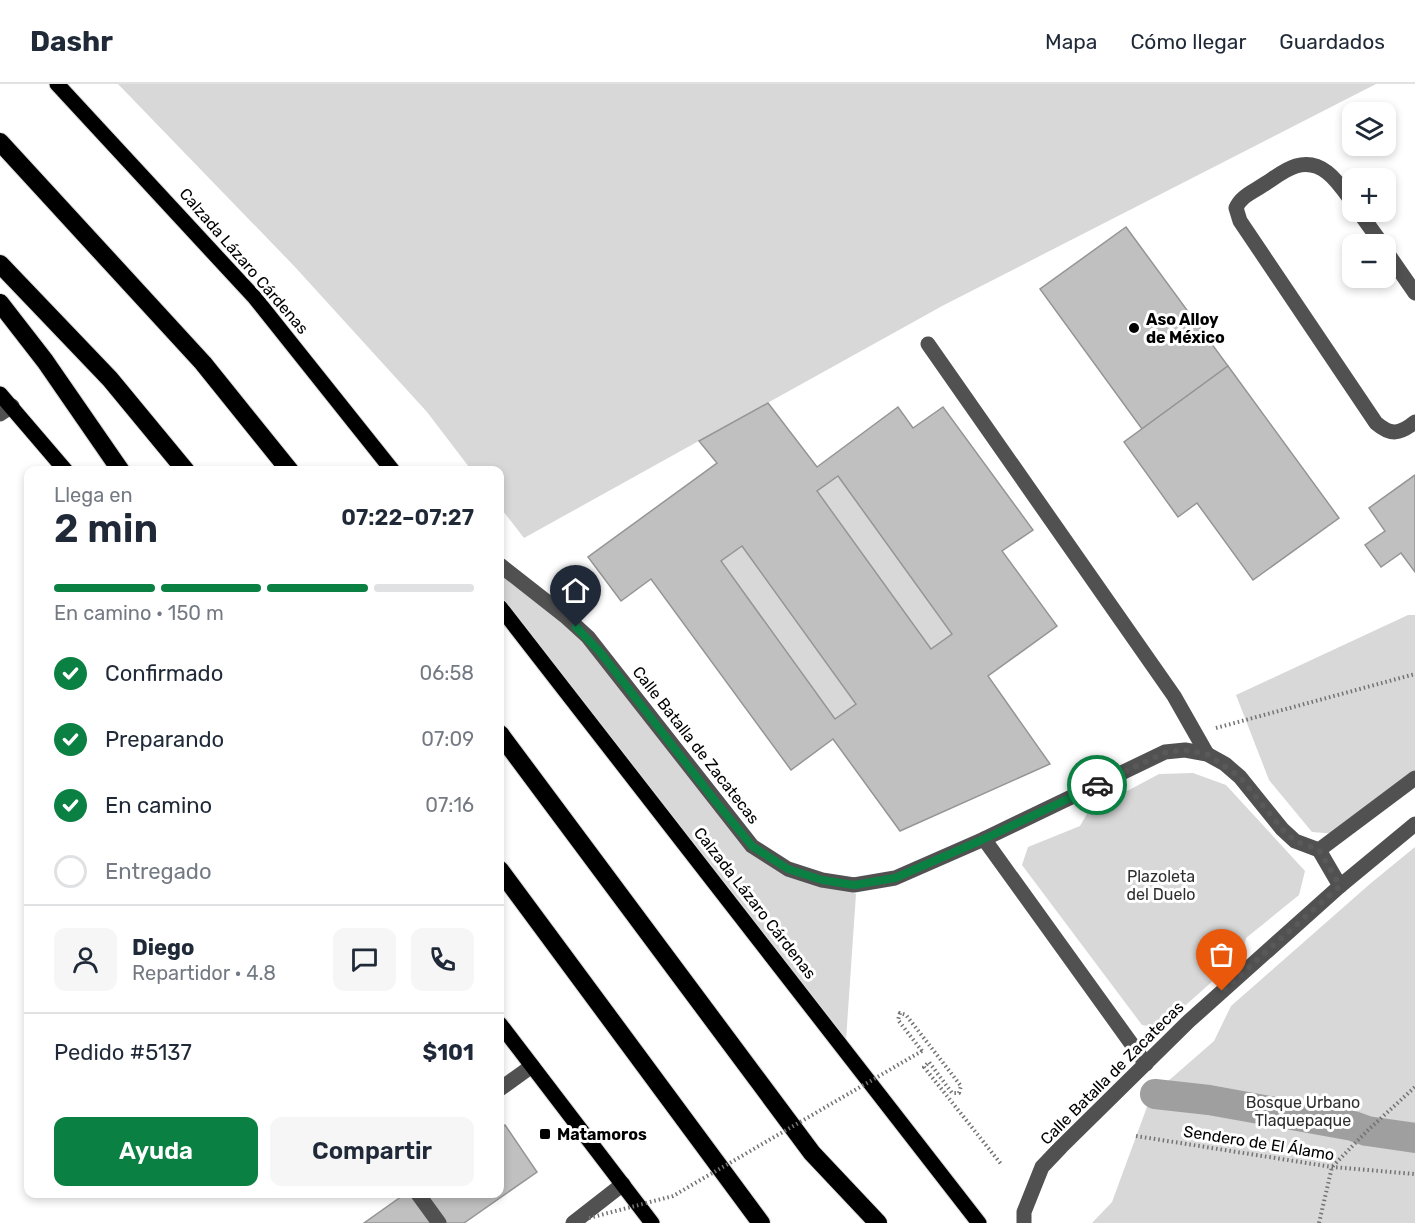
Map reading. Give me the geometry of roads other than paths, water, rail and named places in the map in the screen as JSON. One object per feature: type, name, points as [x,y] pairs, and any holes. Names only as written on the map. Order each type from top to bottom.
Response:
[{"type":"highway","points":[[0,142],[203,363],[286,466]]},
{"type":"highway","points":[[0,264],[110,379],[182,466]]},
{"type":"highway","points":[[0,303],[45,362],[118,466]]},
{"type":"highway","points":[[504,739],[812,1153],[878,1223]]},
{"type":"highway","points":[[504,875],[761,1223]]},
{"type":"main road","name":"Calzada Lázaro Cárdenas","points":[[57,84],[255,298],[389,466]]},
{"type":"main road","points":[[0,394],[6,410],[61,466]]},
{"type":"main road","name":"Calzada Lázaro Cárdenas","points":[[504,612],[979,1223]]},
{"type":"main road","points":[[504,1029],[652,1223]]},
{"type":"street","points":[[1342,188],[1335,177],[1315,166],[1294,166],[1242,198],[1236,208],[1240,221],[1376,423],[1393,432],[1401,431],[1415,422]]},
{"type":"street","points":[[1396,265],[1415,292]]},
{"type":"street","points":[[928,344],[1174,696],[1207,754]]},
{"type":"street","name":"Calle Batalla de Zacatecas","points":[[504,569],[565,616],[588,637],[752,846],[788,869],[822,880],[854,885],[895,878],[984,839],[1166,752],[1185,750],[1207,754],[1240,777],[1282,829],[1295,841],[1319,850]]},
{"type":"street","points":[[1340,886],[1319,850],[1415,778]]},
{"type":"street","name":"Calle Batalla de Zacatecas","points":[[1024,1223],[1024,1212],[1042,1167],[1189,1021],[1340,886],[1415,824]]},
{"type":"street","points":[[984,839],[1146,1064]]},
{"type":"street","points":[[504,1086],[532,1066]]},
{"type":"street","points":[[573,1223],[623,1184]]},
{"type":"street","points":[[421,1198],[439,1223]]},
{"type":"waterway","points":[[1155,1094],[1209,1100],[1353,1126],[1367,1131],[1415,1138]]},
{"type":"place","name":"Aso Alloy de México","points":[[1134,328]]},
{"type":"place","name":"Matamoros","points":[[545,1134]]},
{"type":"park label","name":"Plazoleta del Duelo","points":[[1161,885]]},
{"type":"park label","name":"Bosque Urbano Tlaquepaque","points":[[1303,1111]]}]
